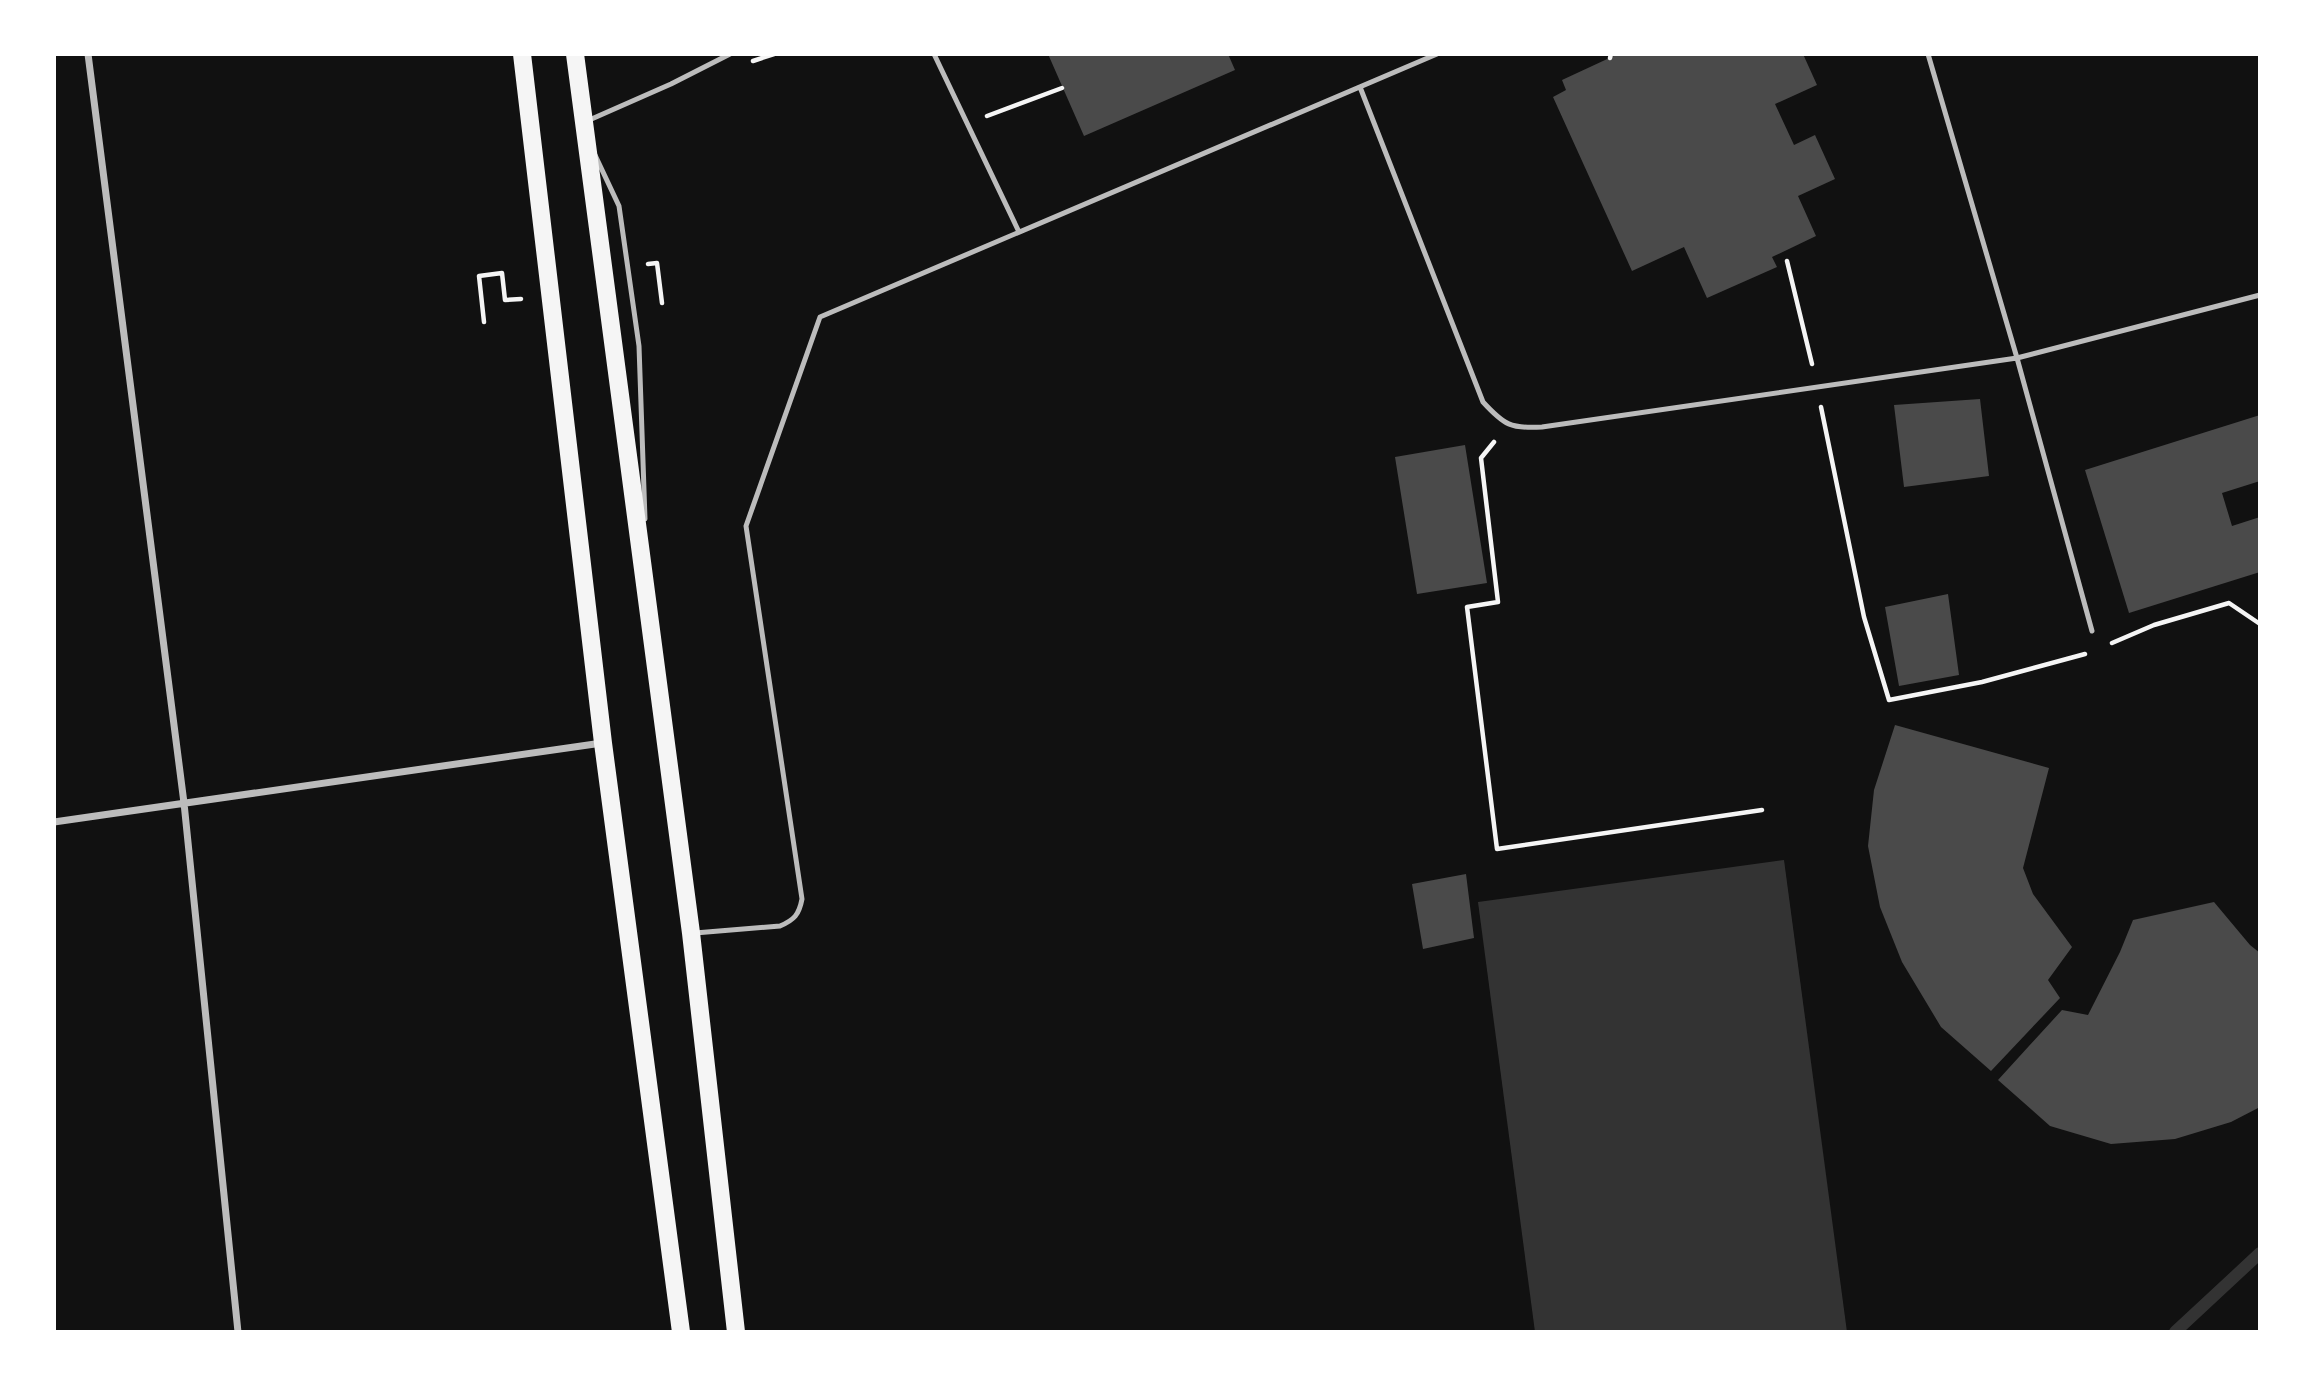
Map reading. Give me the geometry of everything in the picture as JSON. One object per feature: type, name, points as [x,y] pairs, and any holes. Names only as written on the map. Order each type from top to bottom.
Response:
[{"type":"main road","points":[[522,54],[603,743],[681,1332]]},
{"type":"main road","points":[[576,54],[691,933],[736,1332]]},
{"type":"street","points":[[88,54],[184,803],[238,1332]]},
{"type":"street","points":[[54,822],[603,743]]},
{"type":"lane","points":[[647,596],[639,346],[619,206],[585,129],[730,54]]},
{"type":"lane","points":[[934,54],[1019,232]]},
{"type":"lane","points":[[691,933],[780,926],[800,914],[802,899],[746,526],[820,317],[1437,54]]},
{"type":"lane","points":[[1928,54],[2017,358],[2092,631]]},
{"type":"lane","points":[[1360,87],[1483,402],[1496,417],[1509,426],[1542,427],[2017,358],[2260,295]]},
{"type":"path","points":[[967,124],[1062,88]]},
{"type":"path","points":[[1787,261],[1817,385],[1864,617],[1889,700],[1982,682],[2088,653]]},
{"type":"path","points":[[484,322],[480,276],[502,273],[505,300]]},
{"type":"path","points":[[1509,426],[1481,458],[1497,602],[1467,607],[1497,849],[1762,810]]},
{"type":"path","points":[[2110,644],[2154,625],[2229,603],[2260,624]]},
{"type":"shaded area","points":[[1784,860],[1847,1332],[1535,1332],[1478,902]]},
{"type":"building","points":[[1048,54],[1228,54],[1235,70],[1084,136]]},
{"type":"building","points":[[1618,54],[1803,54],[1817,85],[1775,104],[1794,145],[1815,135],[1835,179],[1798,196],[1816,236],[1772,257],[1777,267],[1707,298],[1684,247],[1632,271],[1553,97],[1566,90],[1562,80]]},
{"type":"building","points":[[1980,399],[1989,476],[1904,487],[1894,405]]},
{"type":"building","points":[[2260,415],[2260,481],[2222,493],[2232,526],[2260,517],[2260,572],[2129,613],[2085,470]]},
{"type":"building","points":[[1465,445],[1487,583],[1417,594],[1395,457]]},
{"type":"building","points":[[1948,594],[1959,675],[1899,686],[1885,607]]},
{"type":"building","points":[[1895,725],[2049,768],[2023,868],[2033,894],[2072,947],[2048,980],[2060,998],[1991,1071],[1941,1027],[1902,962],[1880,907],[1868,846],[1874,790]]},
{"type":"building","points":[[1466,874],[1474,938],[1423,949],[1412,884]]},
{"type":"building","points":[[2214,902],[2260,953],[2260,1107],[2231,1122],[2175,1139],[2111,1144],[2050,1126],[1998,1080],[2062,1010],[2088,1015],[2133,920]]},
{"type":"waterway","points":[[2175,1332],[2260,1253]]}]
